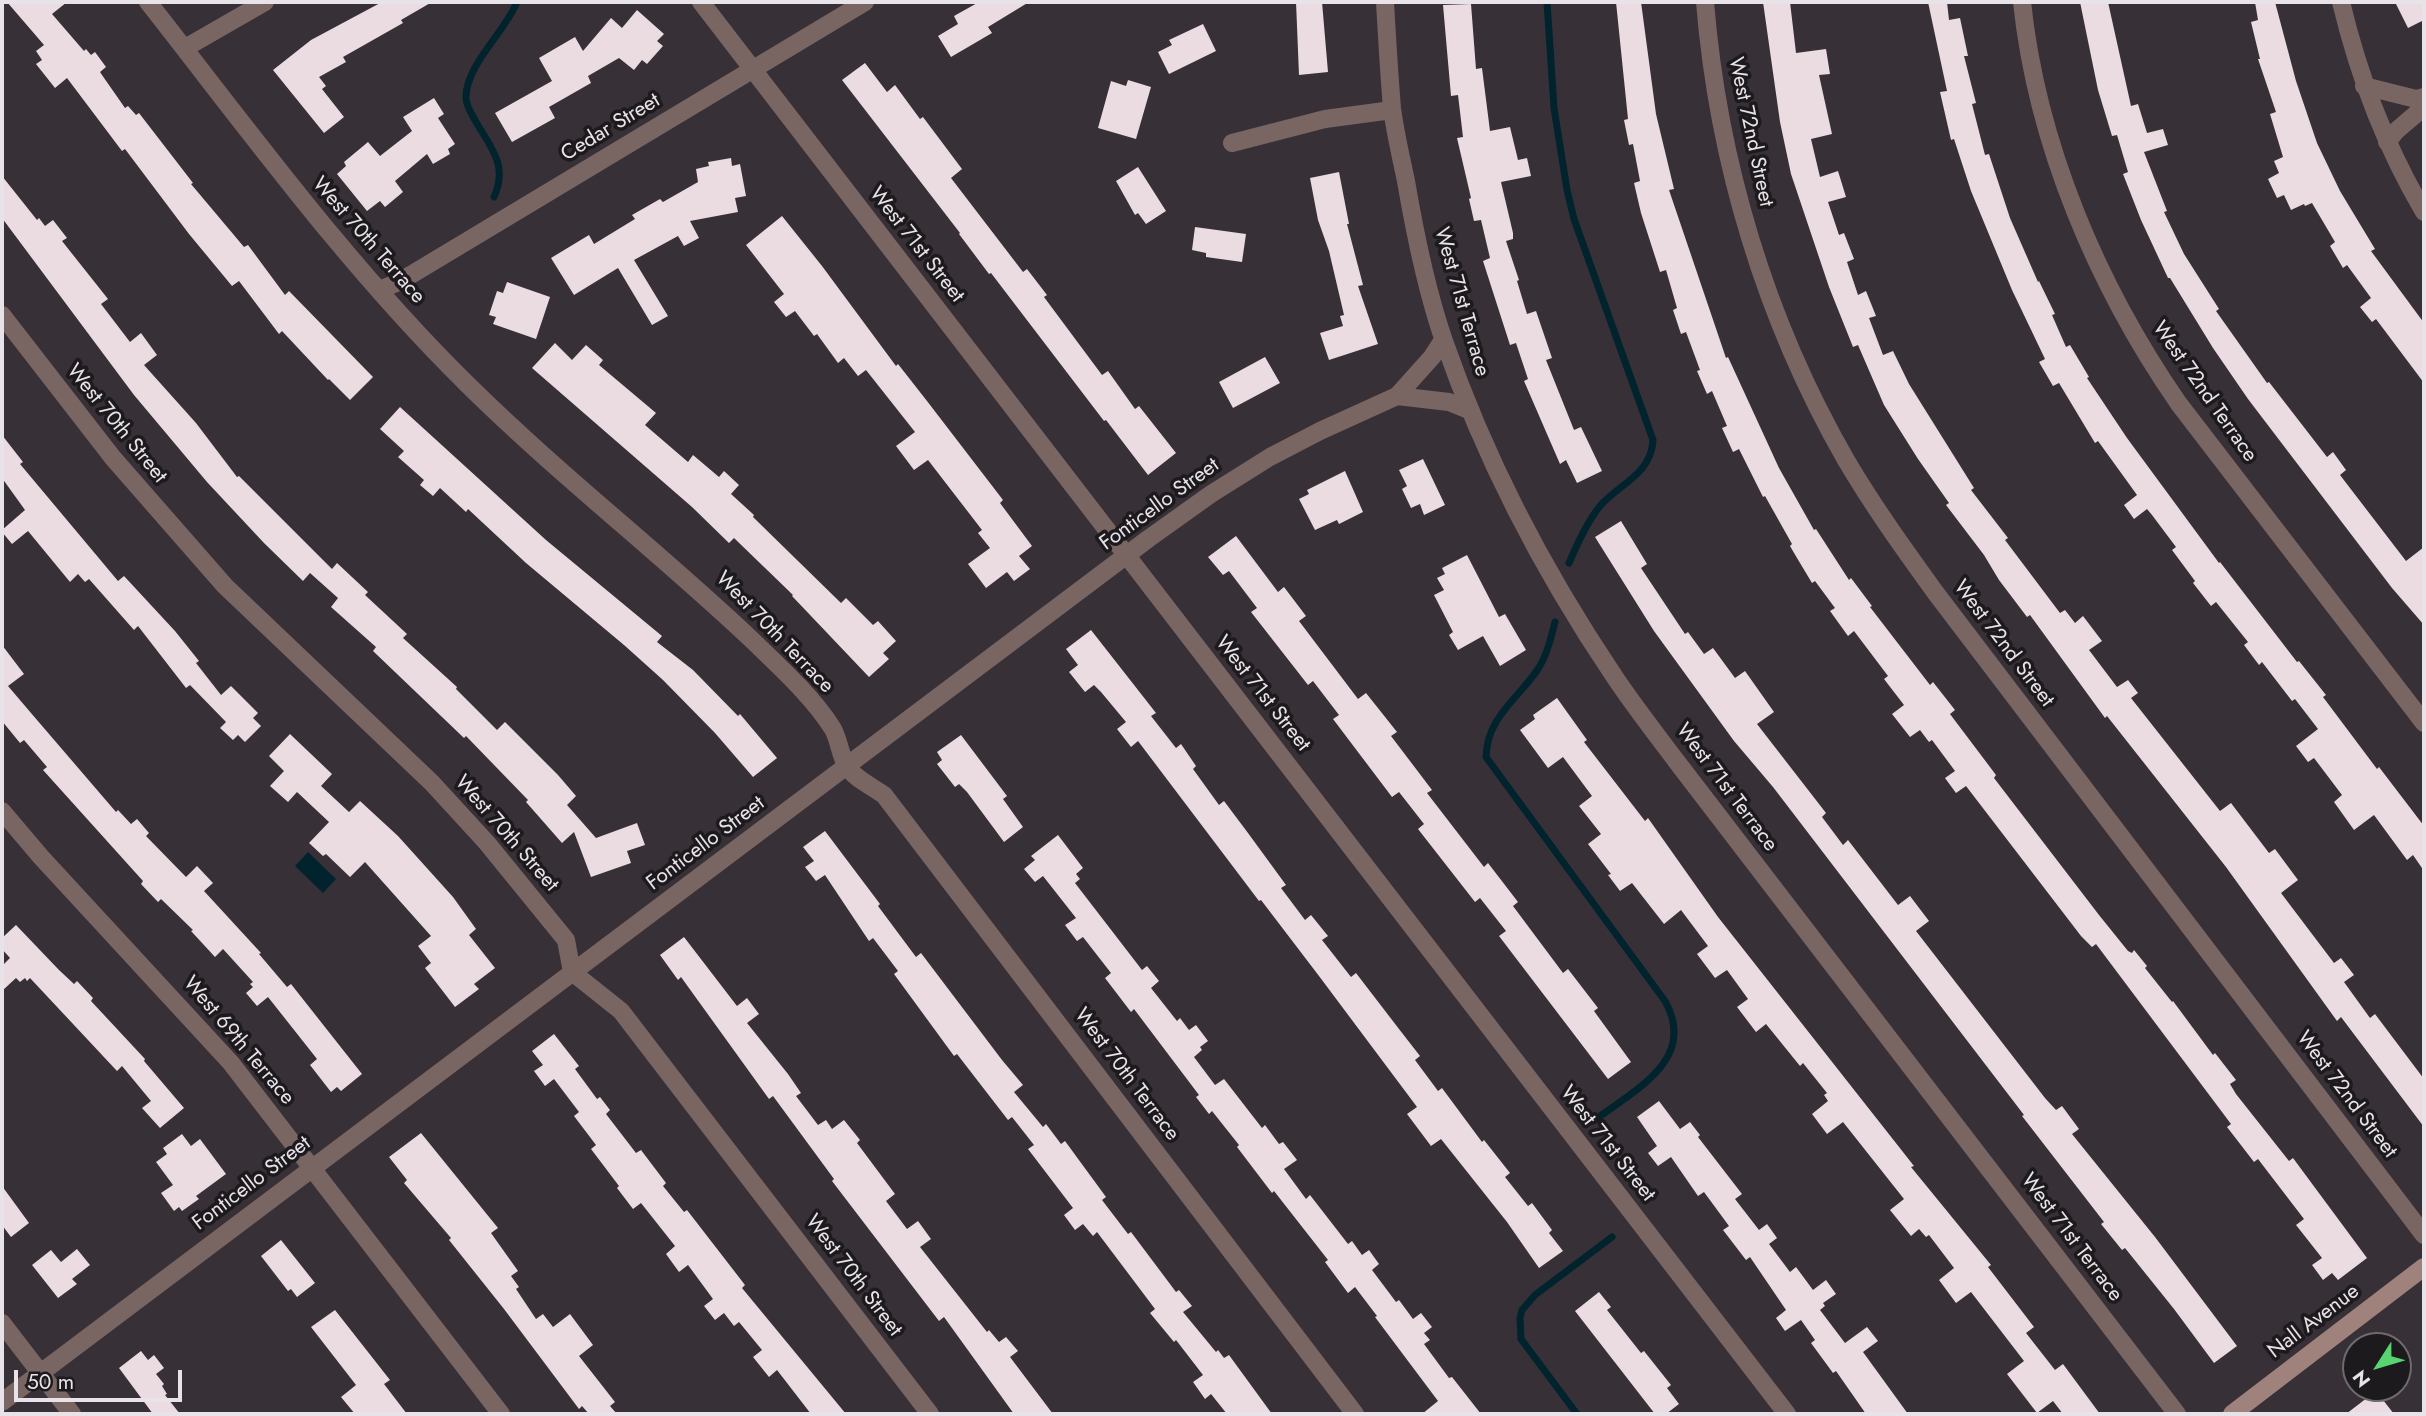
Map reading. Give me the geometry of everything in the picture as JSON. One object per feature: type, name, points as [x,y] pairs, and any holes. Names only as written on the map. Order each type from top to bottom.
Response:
[{"type":"main road","name":"Nall Avenue","points":[[2232,1414],[2424,1267]]},
{"type":"street","name":"West 70th Terrace","points":[[148,2],[320,223],[379,290],[485,401],[551,462],[694,584],[777,664],[834,730],[847,768],[884,795],[1356,1414]]},
{"type":"street","points":[[184,48],[265,2]]},
{"type":"street","name":"West 71st Street","points":[[701,2],[1787,1414]]},
{"type":"street","name":"Cedar Street","points":[[379,290],[399,282],[865,2]]},
{"type":"street","name":"West 71st Terrace","points":[[1385,2],[1392,110],[1411,211],[1443,340],[1499,475],[1533,542],[1615,677],[1685,773],[2177,1414]]},
{"type":"street","name":"West 72nd Street","points":[[1705,2],[1708,41],[1729,163],[1759,265],[1788,341],[1815,401],[1846,459],[1881,516],[1935,593],[2424,1235]]},
{"type":"street","name":"West 72nd Terrace","points":[[2022,2],[2025,28],[2047,127],[2070,199],[2099,269],[2150,361],[2179,404],[2424,723]]},
{"type":"street","points":[[2341,2],[2364,86],[2387,142],[2424,212]]},
{"type":"street","points":[[2364,86],[2416,99],[2424,97]]},
{"type":"street","points":[[2387,142],[2424,107]]},
{"type":"street","points":[[1232,143],[1325,119],[1392,110]]},
{"type":"street","name":"West 70th Street","points":[[2,316],[113,458],[225,586],[432,783],[487,843],[566,940],[572,972],[621,1012],[930,1414]]},
{"type":"street","name":"Fonticello Street","points":[[2,1402],[1211,494],[1270,457],[1397,396],[1432,357],[1443,340]]},
{"type":"street","points":[[1397,396],[1449,402],[1471,411]]},
{"type":"street","name":"West 69th Terrace","points":[[2,811],[231,1063],[501,1414]]},
{"type":"street","points":[[2,1323],[72,1414]]},
{"type":"water","points":[[308,852],[336,879],[323,893],[295,866]]},
{"type":"building","points":[[7,2],[67,2],[52,14],[84,51],[86,49],[91,55],[95,52],[106,67],[100,72],[125,108],[128,106],[136,115],[139,113],[193,183],[191,184],[244,247],[248,245],[285,295],[289,291],[373,377],[350,400],[282,331],[279,334],[239,281],[232,286],[125,149],[122,151],[67,78],[55,88],[36,64],[42,60],[36,51],[44,45]]},
{"type":"building","points":[[382,2],[432,2],[401,20],[403,23],[343,57],[346,62],[319,77],[326,86],[322,89],[344,117],[324,133],[273,70],[311,40]]},
{"type":"building","points":[[979,2],[1029,2],[988,27],[992,33],[951,57],[938,36],[958,24],[954,16]]},
{"type":"building","points":[[1296,2],[1322,2],[1328,72],[1299,75]]},
{"type":"building","points":[[1616,2],[1641,2],[1656,114],[1674,189],[1669,190],[1726,358],[1728,357],[1779,468],[1814,530],[1816,529],[1849,580],[1851,578],[1930,685],[1933,682],[1955,710],[1950,714],[1996,775],[1994,778],[2099,915],[2128,951],[2132,953],[2134,950],[2213,1055],[2215,1053],[2236,1080],[2230,1084],[2236,1094],[2289,1161],[2293,1158],[2367,1258],[2338,1280],[2332,1273],[2323,1280],[2312,1265],[2322,1258],[2296,1225],[2304,1219],[2258,1159],[2254,1162],[2227,1127],[2231,1124],[2096,944],[2092,947],[2081,936],[1966,786],[1956,793],[1945,778],[1955,771],[1932,740],[1929,742],[1920,730],[1910,737],[1892,714],[1904,705],[1884,679],[1888,676],[1854,631],[1848,636],[1830,611],[1835,608],[1815,581],[1812,583],[1739,449],[1733,452],[1722,428],[1727,426],[1712,391],[1707,394],[1697,371],[1700,370],[1686,332],[1681,334],[1673,310],[1677,308],[1666,270],[1660,272],[1641,213],[1634,183],[1640,181],[1633,144],[1629,145],[1624,120],[1628,119]]},
{"type":"building","points":[[1763,2],[1790,2],[1796,53],[1826,49],[1830,74],[1819,75],[1832,134],[1811,139],[1820,177],[1838,171],[1846,197],[1828,202],[1839,235],[1844,233],[1854,259],[1847,262],[1858,295],[1866,291],[1876,316],[1869,318],[1883,355],[1893,351],[1909,384],[1974,488],[1971,490],[2060,613],[2065,610],[2075,623],[2083,616],[2102,641],[2089,650],[2117,687],[2128,680],[2138,693],[2131,698],[2220,811],[2231,803],[2269,853],[2275,849],[2298,880],[2281,893],[2334,963],[2341,958],[2354,975],[2344,982],[2370,1018],[2375,1014],[2424,1079],[2424,1127],[2341,1017],[2337,1021],[2226,867],[2107,716],[2105,718],[2030,615],[2027,617],[1999,580],[1984,555],[1946,505],[1949,503],[1884,405],[1858,345],[1853,347],[1829,287],[1791,174],[1780,122]]},
{"type":"building","points":[[1928,2],[1947,2],[1949,20],[1960,18],[1968,56],[1964,56],[1976,103],[1972,104],[1985,155],[1989,154],[2010,218],[2055,314],[2052,315],[2066,347],[2070,345],[2089,377],[2087,378],[2127,438],[2219,563],[2326,695],[2323,697],[2424,826],[2424,871],[2413,855],[2407,860],[2374,815],[2354,830],[2334,802],[2342,795],[2314,758],[2308,762],[2296,746],[2318,729],[2262,662],[2259,665],[2244,645],[2248,642],[2216,602],[2211,606],[2193,583],[2195,581],[2172,550],[2176,547],[2147,509],[2134,519],[2124,505],[2137,495],[2098,441],[2095,443],[2059,383],[2053,386],[2039,362],[2045,359],[2012,290],[1971,191],[1954,139],[1951,140],[1940,92],[1947,91]]},
{"type":"building","points":[[2080,2],[2108,2],[2131,106],[2138,104],[2147,133],[2163,129],[2168,145],[2144,152],[2167,211],[2164,212],[2184,254],[2219,309],[2216,311],[2267,383],[2269,382],[2327,457],[2333,452],[2346,470],[2340,475],[2406,561],[2424,547],[2424,625],[2392,588],[2248,399],[2168,278],[2123,174],[2128,172],[2117,135],[2112,136],[2098,90]]},
{"type":"building","points":[[2255,2],[2275,2],[2296,81],[2317,143],[2340,191],[2375,249],[2371,251],[2424,323],[2424,383],[2376,319],[2372,322],[2360,307],[2371,298],[2347,265],[2343,268],[2330,246],[2335,242],[2312,203],[2291,210],[2284,195],[2277,198],[2268,179],[2279,173],[2274,161],[2283,157],[2270,114],[2276,112],[2258,59],[2251,22],[2258,20]]},
{"type":"building","points":[[2395,2],[2424,2],[2424,20],[2408,28]]},
{"type":"building","points":[[1471,4],[1476,69],[1482,68],[1490,131],[1510,127],[1518,160],[1527,158],[1531,176],[1501,182],[1513,233],[1513,239],[1506,241],[1519,280],[1517,281],[1527,314],[1536,311],[1552,358],[1546,360],[1574,430],[1581,427],[1602,471],[1577,483],[1566,460],[1560,464],[1524,381],[1528,379],[1516,343],[1510,345],[1483,261],[1490,258],[1481,220],[1474,221],[1469,199],[1471,198],[1457,138],[1463,137],[1458,95],[1451,96],[1443,5]]},
{"type":"building","points":[[637,10],[664,34],[657,41],[663,46],[647,64],[642,60],[634,70],[619,58],[588,76],[591,83],[549,107],[555,118],[512,142],[495,113],[552,81],[539,58],[575,37],[583,51],[611,18],[622,28]]},
{"type":"building","points":[[1203,24],[1216,51],[1169,74],[1158,52],[1172,45],[1169,40]]},
{"type":"building","points":[[865,63],[887,92],[895,85],[920,119],[923,117],[962,169],[951,178],[1023,272],[1027,269],[1047,295],[1044,297],[1102,375],[1108,371],[1135,409],[1139,406],[1176,453],[1148,475],[991,273],[989,274],[842,80]]},
{"type":"building","points":[[1128,80],[1151,87],[1136,139],[1098,128],[1111,81],[1126,86]]},
{"type":"building","points":[[434,98],[444,114],[438,118],[455,144],[448,149],[450,154],[433,164],[427,154],[395,181],[403,192],[385,207],[380,201],[367,211],[337,174],[346,166],[344,162],[368,142],[380,156],[412,131],[403,117]]},
{"type":"building","points":[[731,158],[732,166],[740,164],[746,196],[735,198],[738,212],[690,221],[699,238],[684,246],[678,236],[634,260],[668,316],[652,325],[618,268],[574,295],[551,258],[589,235],[594,244],[635,219],[632,215],[660,199],[663,202],[698,182],[696,169],[709,166],[708,162]]},
{"type":"building","points":[[1138,167],[1166,211],[1146,224],[1138,213],[1135,215],[1116,181]]},
{"type":"building","points":[[1339,172],[1347,224],[1363,285],[1358,286],[1378,344],[1329,360],[1320,333],[1343,326],[1340,316],[1344,315],[1329,251],[1318,220],[1310,178]]},
{"type":"building","points":[[2,176],[37,220],[39,218],[45,226],[53,220],[67,238],[62,241],[108,299],[101,304],[130,342],[141,333],[157,355],[144,365],[196,423],[237,477],[239,476],[332,569],[337,563],[368,592],[365,595],[407,634],[403,638],[457,687],[497,730],[505,722],[558,775],[576,796],[567,805],[596,838],[637,823],[645,845],[627,851],[631,863],[591,877],[574,832],[562,843],[526,802],[528,800],[466,736],[464,738],[373,651],[376,647],[331,607],[338,598],[310,573],[303,581],[207,482],[134,395],[2,218]]},
{"type":"building","points":[[782,216],[896,366],[898,364],[1003,500],[1000,503],[1032,546],[1019,556],[1030,569],[1014,581],[1007,572],[986,588],[968,564],[990,548],[978,533],[982,530],[928,460],[914,470],[896,446],[915,432],[866,370],[858,376],[844,358],[838,363],[817,334],[814,336],[795,311],[786,317],[774,302],[784,294],[746,245]]},
{"type":"building","points":[[1195,227],[1246,234],[1242,262],[1206,257],[1206,253],[1192,250]]},
{"type":"building","points":[[507,282],[550,297],[536,339],[493,324],[496,317],[489,315],[497,291],[503,293]]},
{"type":"building","points":[[555,343],[572,360],[586,345],[603,360],[599,365],[656,413],[645,425],[688,462],[693,455],[719,477],[724,471],[739,485],[731,494],[754,515],[753,517],[841,603],[846,598],[873,625],[878,621],[896,641],[883,653],[889,659],[869,677],[793,595],[734,538],[729,543],[692,507],[532,368]]},
{"type":"building","points":[[1265,357],[1280,383],[1233,408],[1219,382]]},
{"type":"building","points":[[400,407],[546,540],[662,636],[657,642],[693,670],[738,716],[740,714],[777,758],[753,777],[715,733],[624,645],[526,563],[468,509],[466,512],[440,488],[433,496],[420,485],[424,480],[398,457],[404,451],[380,429]]},
{"type":"building","points":[[2,435],[23,462],[20,464],[118,581],[124,576],[175,631],[221,695],[231,686],[258,713],[253,718],[261,726],[245,742],[238,735],[233,740],[220,728],[226,722],[190,685],[186,688],[138,626],[134,630],[89,579],[85,582],[78,574],[70,582],[28,531],[12,544],[2,532],[25,510],[2,478]]},
{"type":"building","points":[[1423,459],[1445,505],[1424,515],[1420,504],[1411,508],[1402,489],[1407,486],[1399,470]]},
{"type":"building","points":[[1345,471],[1363,512],[1339,524],[1337,520],[1315,530],[1299,499],[1309,494],[1307,490]]},
{"type":"building","points":[[1621,521],[1647,564],[1641,568],[1685,634],[1688,632],[1704,654],[1713,648],[1735,678],[1745,671],[1774,712],[1757,724],[1826,813],[1822,817],[1843,845],[1848,840],[1898,905],[1910,896],[1929,921],[1916,931],[2045,1098],[2056,1110],[2062,1106],[2079,1129],[2072,1134],[2155,1237],[2237,1346],[2214,1363],[2125,1248],[2122,1250],[2101,1224],[2104,1222],[2022,1116],[2024,1115],[1773,787],[1734,741],[1654,631],[1595,537]]},
{"type":"building","points":[[1236,536],[1278,592],[1284,587],[1306,616],[1299,621],[1358,699],[1366,693],[1397,732],[1391,736],[1432,790],[1427,793],[1484,867],[1488,863],[1518,902],[1513,906],[1563,973],[1568,969],[1598,1008],[1594,1011],[1631,1062],[1608,1079],[1499,936],[1506,931],[1480,898],[1475,902],[1418,829],[1424,824],[1399,792],[1392,797],[1333,719],[1339,715],[1313,681],[1308,685],[1251,612],[1257,608],[1229,571],[1223,575],[1208,557]]},
{"type":"building","points":[[1467,555],[1499,617],[1505,614],[1526,650],[1500,666],[1483,636],[1458,650],[1449,635],[1453,632],[1434,595],[1444,590],[1437,578],[1445,574],[1442,568]]},
{"type":"building","points":[[1091,630],[1156,713],[1151,716],[1176,748],[1181,744],[1196,766],[1193,769],[1219,805],[1224,801],[1248,833],[1286,885],[1281,888],[1305,920],[1311,915],[1328,936],[1322,940],[1351,977],[1356,973],[1420,1056],[1415,1060],[1438,1091],[1442,1088],[1482,1142],[1484,1140],[1510,1173],[1505,1177],[1528,1206],[1532,1203],[1552,1230],[1549,1233],[1563,1251],[1539,1268],[1507,1222],[1441,1139],[1431,1146],[1407,1114],[1417,1107],[1138,741],[1131,747],[1117,729],[1126,722],[1094,685],[1085,692],[1069,672],[1078,665],[1066,649]]},
{"type":"building","points":[[2,645],[24,674],[8,686],[116,812],[118,810],[131,824],[137,819],[149,833],[146,836],[186,877],[197,866],[213,883],[204,891],[261,953],[259,954],[287,987],[291,984],[362,1074],[341,1091],[337,1087],[331,1092],[310,1065],[317,1059],[268,997],[257,1006],[246,993],[253,987],[250,984],[253,982],[223,949],[215,957],[191,931],[193,930],[161,899],[158,902],[141,884],[143,881],[43,770],[47,767],[24,740],[20,743],[2,721]]},
{"type":"building","points":[[1557,698],[1587,740],[1584,742],[1645,821],[1648,818],[1718,917],[1914,1166],[1911,1167],[1991,1265],[1988,1267],[2034,1327],[2026,1333],[2055,1370],[2063,1364],[2100,1414],[2063,1414],[2053,1401],[2037,1413],[2007,1374],[2024,1361],[1971,1292],[1956,1303],[1939,1280],[1954,1268],[1929,1235],[1926,1237],[1919,1229],[1911,1236],[1890,1210],[1904,1199],[1843,1122],[1827,1134],[1812,1114],[1828,1101],[1824,1095],[1827,1093],[1803,1063],[1800,1066],[1766,1024],[1756,1032],[1737,1007],[1748,999],[1727,970],[1715,978],[1697,954],[1708,946],[1681,910],[1664,924],[1632,883],[1620,891],[1608,875],[1611,874],[1588,844],[1601,834],[1579,806],[1592,796],[1563,757],[1548,768],[1520,730],[1535,719],[1533,715]]},
{"type":"building","points":[[290,734],[332,774],[321,786],[349,812],[360,801],[398,836],[453,897],[476,929],[469,935],[495,968],[474,984],[479,989],[455,1007],[425,968],[431,963],[418,946],[431,936],[365,862],[350,877],[326,854],[323,856],[309,843],[329,822],[297,792],[288,802],[270,786],[284,771],[269,756]]},
{"type":"building","points":[[961,735],[1007,796],[1003,799],[1023,827],[1004,842],[967,792],[959,784],[955,787],[937,764],[942,760],[937,752]]},
{"type":"building","points":[[825,831],[916,957],[921,953],[1023,1085],[1014,1092],[1043,1127],[1046,1124],[1061,1144],[1065,1141],[1106,1197],[1102,1200],[1128,1234],[1131,1232],[1176,1292],[1179,1290],[1192,1306],[1183,1312],[1216,1352],[1218,1350],[1224,1358],[1229,1355],[1272,1414],[1227,1414],[1211,1394],[1205,1399],[1193,1382],[1203,1375],[1176,1340],[1174,1342],[1150,1313],[1155,1309],[1097,1232],[1093,1236],[1083,1224],[1075,1230],[1064,1215],[1073,1208],[1028,1149],[1034,1145],[1012,1117],[1008,1120],[957,1054],[954,1056],[894,974],[898,971],[873,938],[869,941],[825,875],[816,881],[805,867],[814,861],[803,847]]},
{"type":"building","points":[[1058,835],[1083,868],[1076,874],[1080,879],[1075,883],[1142,970],[1147,966],[1159,981],[1151,988],[1177,1021],[1180,1018],[1189,1030],[1196,1025],[1208,1041],[1194,1057],[1215,1085],[1224,1079],[1262,1128],[1265,1125],[1279,1144],[1283,1142],[1297,1160],[1284,1169],[1306,1199],[1310,1195],[1348,1244],[1352,1241],[1362,1255],[1369,1250],[1379,1264],[1372,1270],[1396,1302],[1399,1300],[1413,1319],[1421,1313],[1432,1327],[1424,1333],[1430,1340],[1424,1344],[1481,1414],[1422,1414],[1438,1401],[1375,1317],[1377,1316],[1355,1287],[1348,1293],[1325,1262],[1328,1260],[1274,1191],[1272,1193],[1212,1111],[1209,1114],[1196,1097],[1199,1095],[1134,1009],[1131,1012],[1105,978],[1111,973],[1083,937],[1077,941],[1065,925],[1076,918],[1043,876],[1035,882],[1024,869],[1035,860],[1031,856]]},
{"type":"building","points":[[16,925],[59,970],[74,984],[77,981],[93,998],[91,1001],[145,1059],[184,1108],[160,1128],[142,1108],[151,1101],[122,1066],[117,1071],[30,978],[20,982],[16,978],[2,991],[2,966],[10,958],[2,949],[2,938]]},
{"type":"building","points":[[684,937],[737,1006],[747,998],[759,1014],[747,1023],[788,1074],[801,1093],[796,1096],[818,1125],[826,1120],[832,1129],[844,1120],[860,1140],[857,1143],[895,1194],[886,1201],[907,1229],[918,1221],[931,1239],[920,1247],[987,1332],[989,1330],[999,1342],[1006,1337],[1018,1351],[1010,1357],[1053,1414],[1014,1414],[944,1317],[939,1321],[832,1181],[834,1179],[773,1096],[769,1099],[681,977],[678,980],[660,955]]},
{"type":"building","points":[[554,1034],[579,1066],[575,1069],[597,1099],[600,1097],[610,1110],[606,1114],[636,1153],[641,1150],[666,1183],[663,1186],[684,1212],[687,1210],[745,1285],[742,1288],[846,1414],[811,1414],[777,1370],[769,1377],[753,1357],[762,1350],[739,1322],[734,1326],[724,1313],[715,1320],[704,1306],[713,1299],[688,1265],[679,1272],[666,1254],[675,1246],[641,1203],[633,1209],[617,1188],[619,1186],[591,1149],[596,1145],[574,1116],[579,1112],[554,1079],[545,1086],[534,1071],[543,1065],[532,1051]]},
{"type":"building","points":[[1659,1101],[1680,1129],[1690,1122],[1700,1135],[1698,1137],[1742,1194],[1735,1199],[1759,1230],[1767,1224],[1777,1238],[1769,1244],[1790,1272],[1796,1267],[1813,1290],[1826,1280],[1836,1294],[1823,1303],[1825,1306],[1820,1310],[1845,1343],[1867,1327],[1878,1341],[1863,1352],[1908,1414],[1866,1414],[1836,1371],[1833,1373],[1811,1343],[1815,1340],[1801,1320],[1785,1331],[1776,1318],[1786,1310],[1750,1257],[1746,1260],[1723,1230],[1729,1226],[1704,1192],[1698,1196],[1671,1157],[1658,1166],[1648,1153],[1657,1146],[1637,1117]]},
{"type":"building","points":[[421,1133],[498,1228],[491,1233],[518,1271],[511,1276],[519,1287],[516,1289],[536,1319],[543,1314],[553,1327],[570,1314],[593,1345],[579,1356],[615,1402],[610,1406],[617,1414],[589,1414],[582,1406],[579,1409],[449,1240],[451,1238],[404,1183],[407,1180],[389,1157]]},
{"type":"building","points":[[182,1134],[191,1146],[200,1139],[226,1174],[196,1196],[199,1199],[182,1211],[179,1207],[174,1211],[161,1193],[173,1185],[156,1162],[167,1154],[163,1148]]},
{"type":"building","points":[[2,1186],[29,1223],[11,1237],[2,1225]]},
{"type":"building","points":[[281,1240],[315,1283],[297,1297],[291,1289],[288,1291],[261,1256]]},
{"type":"building","points":[[77,1249],[90,1265],[72,1279],[77,1284],[58,1298],[32,1265],[51,1250],[61,1262]]},
{"type":"building","points":[[1599,1292],[1611,1307],[1607,1310],[1671,1385],[1667,1388],[1679,1404],[1666,1414],[1655,1414],[1575,1311]]},
{"type":"building","points":[[335,1310],[390,1380],[384,1384],[407,1414],[355,1414],[341,1397],[356,1385],[311,1327]]},
{"type":"building","points":[[141,1351],[148,1360],[154,1355],[164,1368],[156,1374],[164,1384],[162,1386],[167,1394],[165,1395],[180,1414],[153,1414],[119,1368]]},
{"type":"building","points":[[2362,1402],[2385,1402],[2394,1414],[2346,1414]]},
{"type":"waterway","points":[[494,197],[498,186],[499,167],[466,97],[472,73],[517,2]]},
{"type":"waterway","points":[[1547,2],[1554,108],[1574,219],[1653,440],[1647,462],[1633,478],[1600,506],[1569,563]]},
{"type":"waterway","points":[[1555,622],[1541,664],[1498,719],[1488,743],[1486,757],[1665,1001],[1673,1022],[1673,1040],[1668,1057],[1657,1071],[1643,1085],[1595,1120]]},
{"type":"waterway","points":[[1577,1414],[1521,1339],[1520,1318],[1522,1310],[1535,1295],[1612,1237]]}]
